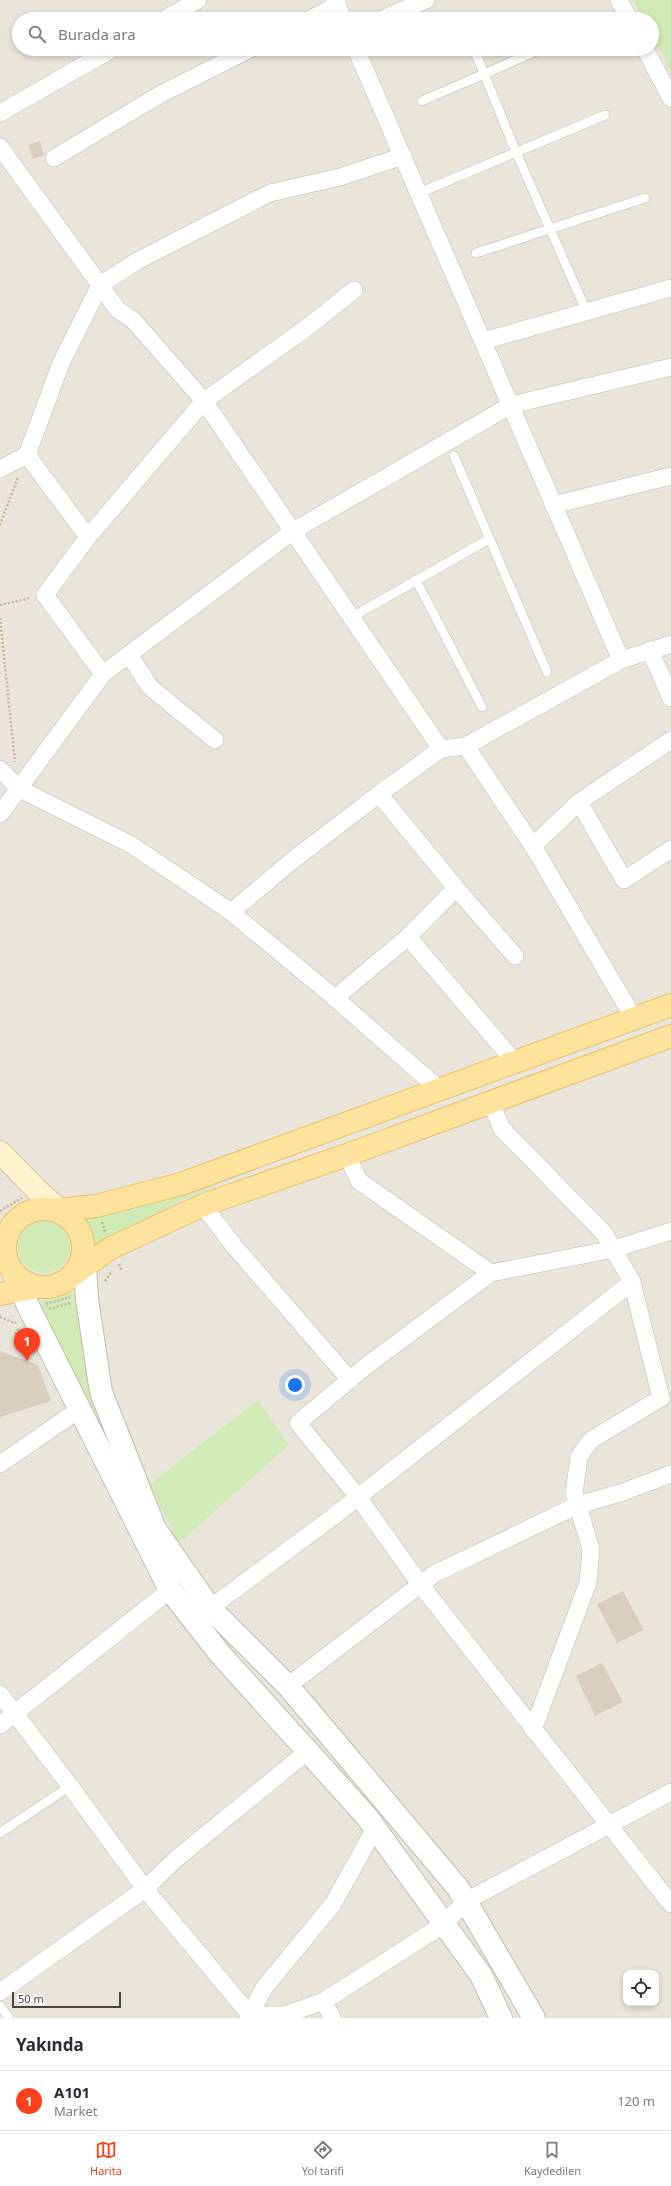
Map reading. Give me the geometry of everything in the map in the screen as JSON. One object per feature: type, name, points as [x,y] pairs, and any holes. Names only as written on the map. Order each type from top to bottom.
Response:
[{"type":"main road","points":[[27,1294],[8,1263],[4,1238],[20,1217],[30,1211],[43,1209],[60,1212],[96,1206],[181,1184],[671,1004]]},
{"type":"main road","points":[[0,1294],[27,1294],[64,1283],[81,1263],[203,1205],[491,1103],[671,1036]]},
{"type":"main road","points":[[0,1152],[60,1212],[76,1224],[82,1236],[81,1263]]},
{"type":"street","points":[[177,12],[198,0]]},
{"type":"street","points":[[398,12],[426,0]]},
{"type":"street","points":[[619,0],[625,12]]},
{"type":"street","points":[[328,12],[339,8]]},
{"type":"street","points":[[0,113],[100,56]]},
{"type":"street","points":[[54,158],[161,94],[236,56]]},
{"type":"street","points":[[359,56],[621,660]]},
{"type":"street","points":[[649,56],[671,98]]},
{"type":"street","points":[[0,147],[118,310],[132,320],[204,401],[441,749]]},
{"type":"street","points":[[0,469],[27,455],[61,363],[100,285],[137,261],[270,193],[340,177],[402,156]]},
{"type":"street","points":[[483,341],[671,288]]},
{"type":"street","points":[[103,674],[45,595],[88,537],[204,401],[309,326],[354,290]]},
{"type":"street","points":[[0,814],[103,674],[293,531],[511,405],[671,367]]},
{"type":"street","points":[[27,455],[88,537]]},
{"type":"street","points":[[553,505],[671,476]]},
{"type":"street","points":[[231,912],[293,860],[441,749],[466,746],[621,660],[671,644]]},
{"type":"street","points":[[650,650],[671,698]]},
{"type":"street","points":[[129,655],[150,687],[215,740]]},
{"type":"street","points":[[533,846],[579,802],[671,740]]},
{"type":"street","points":[[466,746],[533,846],[633,1017]]},
{"type":"street","points":[[0,769],[18,788],[130,844],[231,912],[335,998],[439,1090]]},
{"type":"street","points":[[380,794],[456,888],[515,956]]},
{"type":"street","points":[[579,802],[624,880],[671,850]]},
{"type":"street","points":[[335,998],[408,937],[456,888]]},
{"type":"street","points":[[408,937],[514,1061]]},
{"type":"street","points":[[491,1103],[502,1129],[604,1232],[632,1282],[662,1398],[591,1440],[579,1457],[574,1493],[592,1549],[588,1583],[533,1730]]},
{"type":"street","points":[[347,1155],[359,1181],[491,1273]]},
{"type":"street","points":[[203,1205],[234,1246],[350,1380]]},
{"type":"street","points":[[671,1231],[614,1250],[491,1273],[350,1380],[298,1422],[358,1497],[420,1584],[608,1826],[671,1904]]},
{"type":"street","points":[[81,1263],[101,1392],[155,1528],[210,1608],[288,1686],[388,1802],[458,1888],[534,2018]]},
{"type":"street","points":[[210,1608],[358,1497],[632,1282]]},
{"type":"street","points":[[27,1294],[80,1409],[170,1590],[220,1654],[375,1828],[481,1975],[501,2018]]},
{"type":"street","points":[[0,1464],[80,1409]]},
{"type":"street","points":[[288,1686],[434,1574],[578,1505],[623,1492],[671,1474]]},
{"type":"street","points":[[0,1724],[170,1590]]},
{"type":"street","points":[[0,1694],[70,1786],[145,1889],[249,2016]]},
{"type":"street","points":[[0,1992],[145,1889],[176,1859],[308,1751]]},
{"type":"street","points":[[249,2016],[284,2015],[324,2001],[444,1924],[466,1901],[671,1792]]},
{"type":"street","points":[[249,2016],[264,1988],[333,1904],[375,1828]]},
{"type":"street","points":[[324,2001],[332,2018]]},
{"type":"lane","points":[[477,56],[516,152],[584,306]]},
{"type":"lane","points":[[422,101],[525,56]]},
{"type":"lane","points":[[419,192],[605,115]]},
{"type":"lane","points":[[476,253],[645,198]]},
{"type":"lane","points":[[454,456],[547,672]]},
{"type":"lane","points":[[352,617],[489,539]]},
{"type":"lane","points":[[416,580],[482,706]]},
{"type":"lane","points":[[0,1833],[70,1786]]},
{"type":"lane","points":[[0,2006],[10,2018]]},
{"type":"path","points":[[0,525],[27,455]]},
{"type":"path","points":[[0,605],[45,595]]},
{"type":"path","points":[[0,618],[18,788]]},
{"type":"path","points":[[27,1294],[87,1296],[101,1287],[118,1262]]},
{"type":"path","points":[[27,1294],[87,1296]]},
{"type":"path","points":[[0,1317],[14,1324],[27,1294]]},
{"type":"path","points":[[15,1334],[27,1294]]},
{"type":"shaded area","points":[[0,0],[671,0],[671,2018],[0,2018]]},
{"type":"green space","points":[[633,0],[671,0],[671,72],[659,49],[659,12],[639,12]]},
{"type":"green space","points":[[214,1180],[216,1186],[183,1199],[94,1249],[92,1232],[82,1217]]},
{"type":"green space","points":[[39,1221],[49,1221],[59,1225],[66,1232],[70,1242],[70,1252],[66,1262],[59,1269],[49,1273],[39,1273],[29,1269],[22,1262],[18,1252],[18,1242],[22,1232],[29,1225]]},
{"type":"green space","points":[[76,1291],[75,1302],[94,1403],[148,1530],[36,1302]]},
{"type":"green space","points":[[258,1400],[289,1445],[178,1544],[150,1484]]},
{"type":"building","points":[[40,141],[44,155],[33,159],[28,145]]},
{"type":"building","points":[[0,1351],[38,1365],[51,1401],[0,1417]]},
{"type":"building","points":[[623,1591],[644,1630],[617,1643],[597,1604]]},
{"type":"building","points":[[602,1663],[623,1702],[595,1716],[576,1676]]},
{"type":"place","name":"A101","points":[[27,1361]]}]
